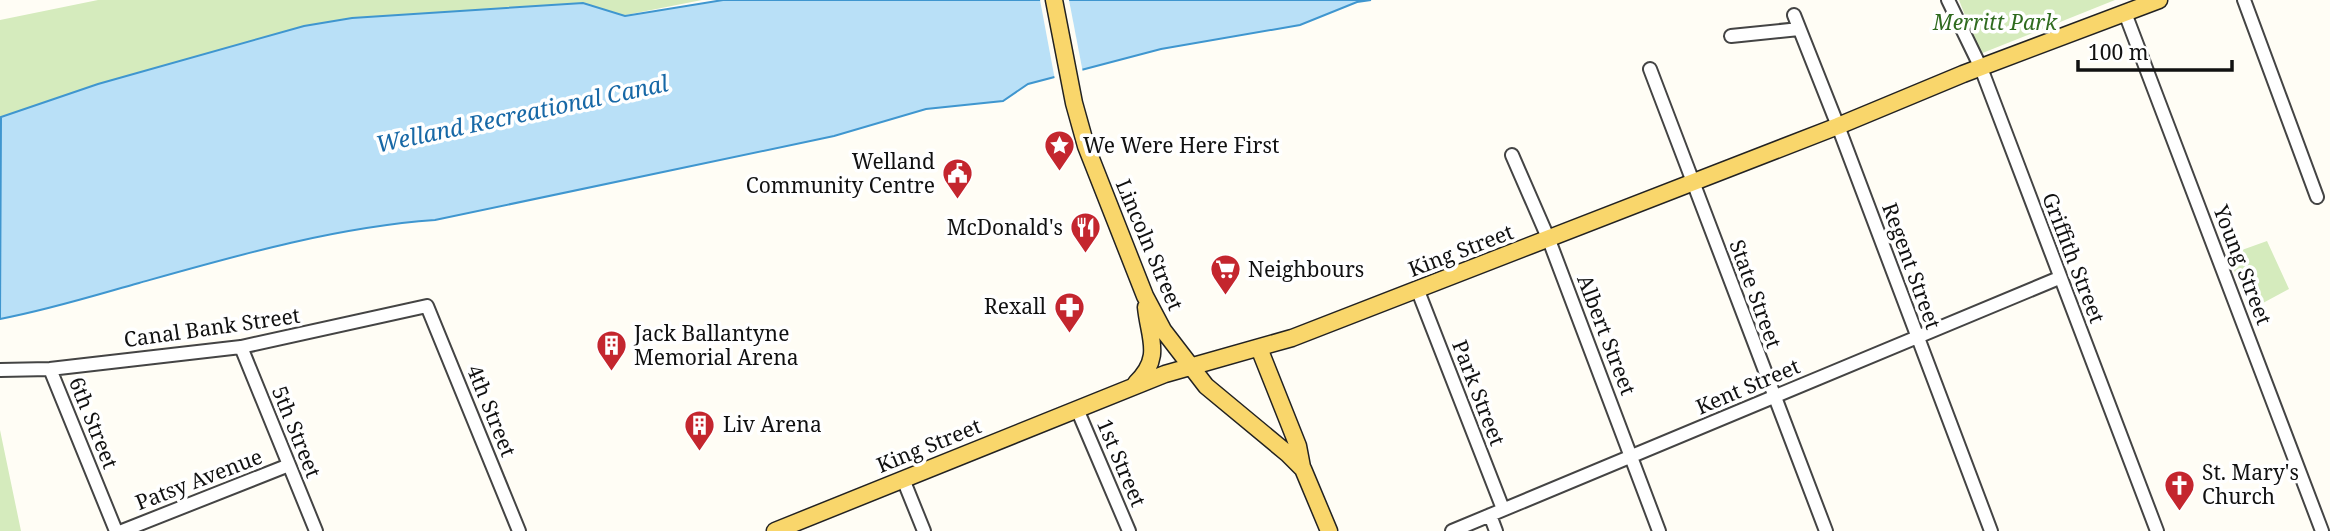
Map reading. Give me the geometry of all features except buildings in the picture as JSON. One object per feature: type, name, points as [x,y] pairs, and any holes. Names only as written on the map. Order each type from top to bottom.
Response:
[{"type":"main road","name":"Lincoln Street","points":[[1054,0],[1071,89],[1091,163],[1146,296],[1163,330],[1206,386],[1303,469],[1329,531]]},
{"type":"main road","name":"King Street","points":[[775,531],[1132,387],[1190,366],[1292,338],[1418,291],[2159,0]]},
{"type":"main road","points":[[1132,387],[1148,370],[1153,354],[1146,296]]},
{"type":"main road","points":[[1259,348],[1298,446],[1303,469]]},
{"type":"street","name":"Griffith Street","points":[[1948,0],[1981,68],[2157,531]]},
{"type":"street","points":[[2244,0],[2317,197]]},
{"type":"street","name":"Young Street","points":[[2125,13],[2321,528]]},
{"type":"street","name":"Regent Street","points":[[1794,15],[1991,531]]},
{"type":"street","points":[[1731,36],[1799,29]]},
{"type":"street","name":"State Street","points":[[1650,69],[1826,531]]},
{"type":"street","name":"Albert Street","points":[[1512,155],[1549,240],[1659,531]]},
{"type":"street","name":"Kent Street","points":[[1452,531],[2059,278]]},
{"type":"street","name":"Park Street","points":[[1418,291],[1503,509]]},
{"type":"street","name":"Canal Bank Street","points":[[0,370],[50,369],[241,347],[427,306]]},
{"type":"street","name":"4th Street","points":[[427,306],[519,531]]},
{"type":"street","name":"5th Street","points":[[241,347],[316,531]]},
{"type":"street","name":"6th Street","points":[[50,369],[116,531]]},
{"type":"street","name":"1st Street","points":[[1077,409],[1129,531]]},
{"type":"street","name":"Patsy Avenue","points":[[122,531],[289,465]]},
{"type":"street","points":[[903,479],[924,531]]},
{"type":"street","points":[[1490,515],[1496,531]]},
{"type":"green space","points":[[98,0],[702,0],[0,138],[0,20]]},
{"type":"green space","name":"Merritt Park","points":[[1959,0],[2115,0],[1980,54]]},
{"type":"green space","points":[[2267,241],[2289,289],[2250,310],[2228,255]]},
{"type":"green space","points":[[0,430],[21,531],[0,531]]},
{"type":"water","name":"Welland Recreational Canal","points":[[723,0],[1371,0],[1357,2],[1300,25],[1161,49],[1028,84],[1003,101],[926,109],[834,136],[435,220],[323,236],[248,253],[0,319],[1,117],[98,84],[304,26],[352,18],[583,3],[625,16]]},
{"type":"pier","points":[[1040,0],[1069,0],[1083,73],[1055,80]]},
{"type":"place","name":"We Were Here First","points":[[1060,173]]},
{"type":"place","name":"Welland Community Centre","points":[[958,201]]},
{"type":"place","name":"McDonald's","points":[[1086,255]]},
{"type":"place","name":"Neighbours","points":[[1225,297]]},
{"type":"place","name":"Rexall","points":[[1069,334]]},
{"type":"place","name":"Jack Ballantyne Memorial Arena","points":[[611,373]]},
{"type":"place","name":"Liv Arena","points":[[700,452]]},
{"type":"place","name":"St. Mary's Church","points":[[2179,512]]}]
